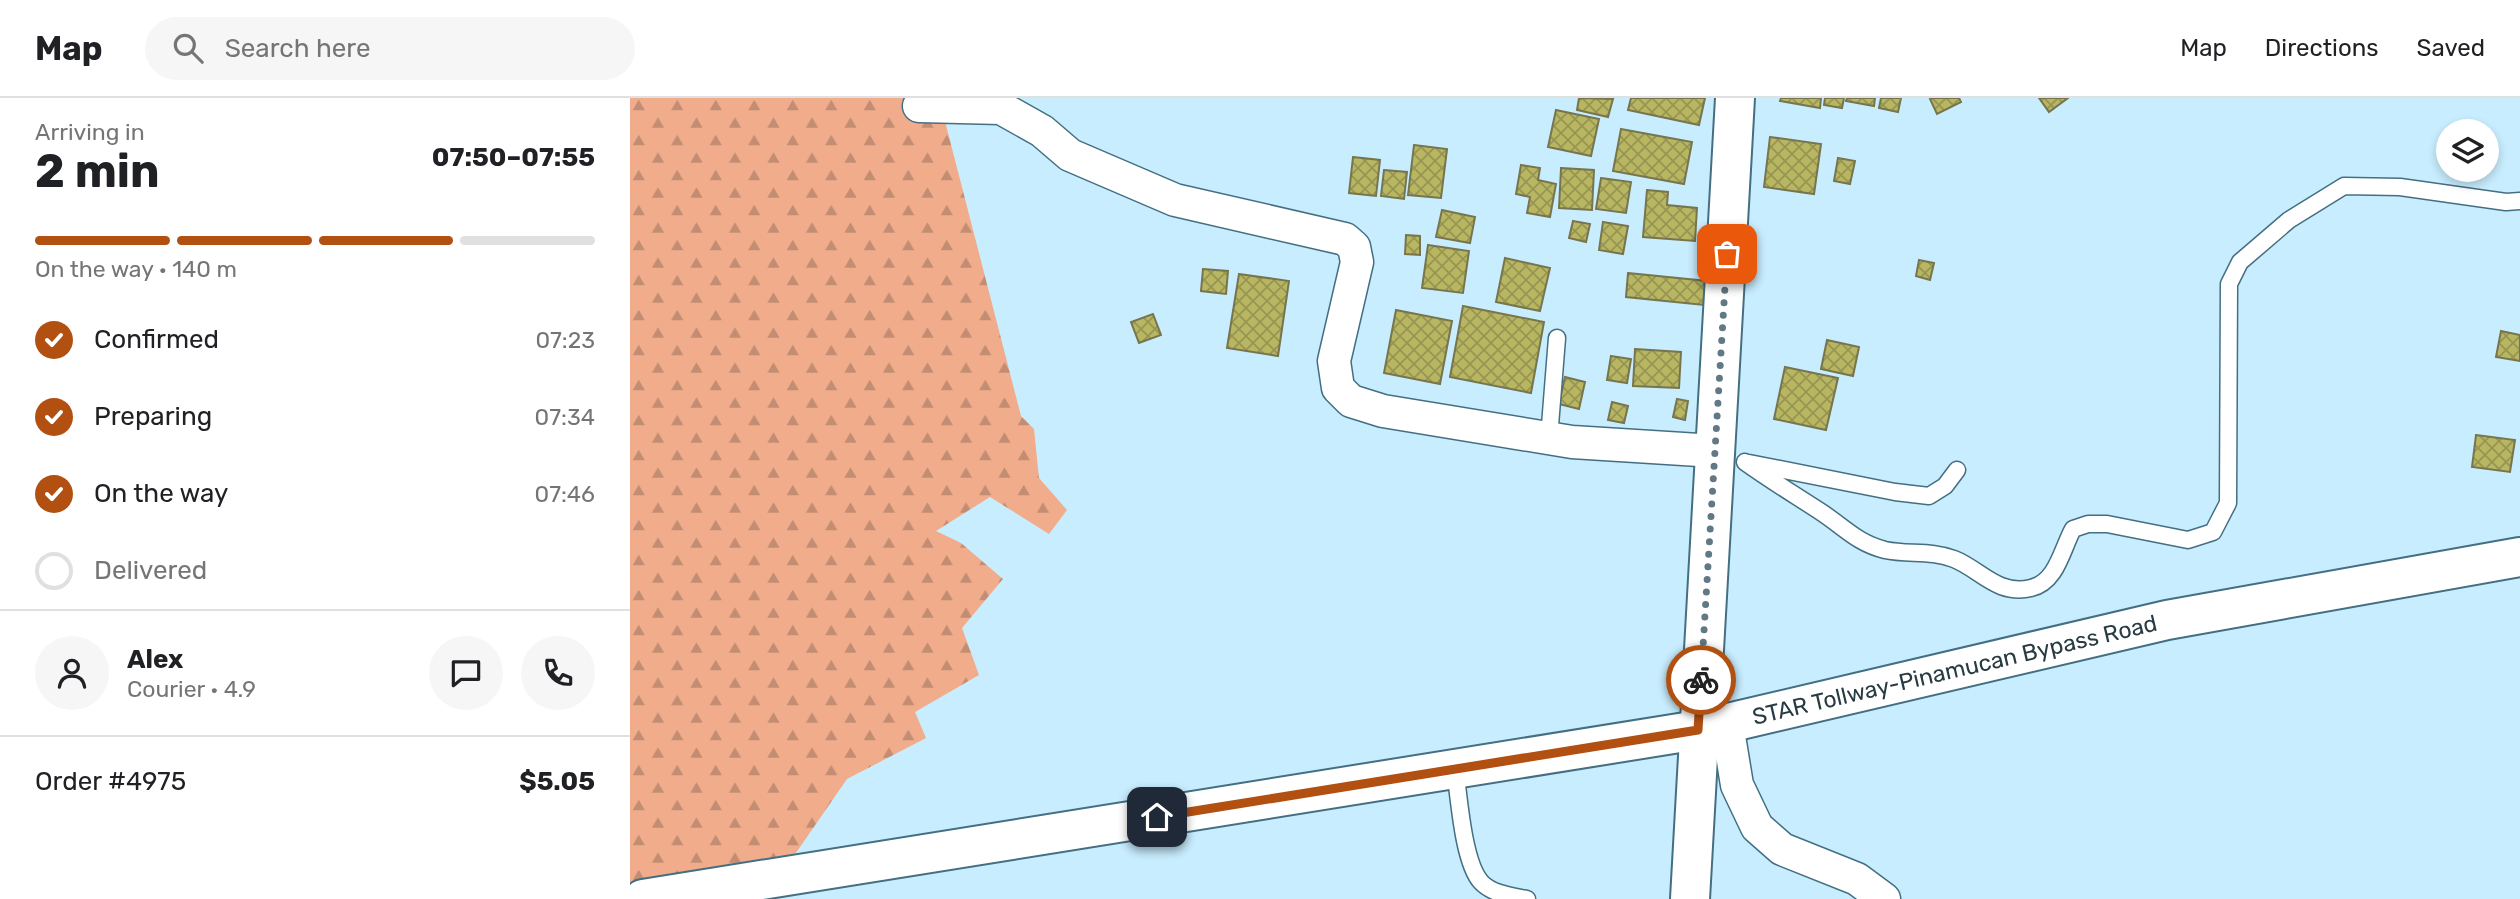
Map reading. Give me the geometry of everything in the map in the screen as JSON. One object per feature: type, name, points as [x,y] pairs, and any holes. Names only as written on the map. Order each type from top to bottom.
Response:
[{"type":"main road","points":[[1690,899],[1713,727],[1730,457],[1735,98]]},
{"type":"main road","name":"STAR Tollway-Pinamucan Bypass Road","points":[[643,899],[1713,727],[2168,620],[2520,557]]},
{"type":"street","points":[[919,106],[1001,108],[1042,131],[1070,155],[1175,200],[1345,239],[1354,247],[1357,262],[1334,361],[1338,388],[1351,401],[1383,411],[1572,442],[1730,457]]},
{"type":"street","points":[[1713,727],[1757,827],[1782,849],[1857,879],[1884,899]]},
{"type":"lane","points":[[1730,457],[1823,513],[1856,539],[1886,550],[1940,554],[1962,562],[1998,586],[2010,588],[2032,588],[2049,578],[2073,529],[2088,524],[2106,524],[2188,540],[2213,532],[2228,503],[2229,284],[2240,262],[2290,220],[2344,186],[2400,187],[2506,202],[2520,201]]},
{"type":"lane","points":[[1549,438],[1557,338]]},
{"type":"lane","points":[[1730,457],[1895,492],[1929,496],[1945,486],[1957,470]]},
{"type":"lane","points":[[1454,769],[1470,862],[1482,883],[1505,895],[1527,899]]},
{"type":"green space","points":[[630,98],[939,98],[1021,416],[1034,429],[1039,478],[1067,510],[1049,534],[990,497],[936,531],[961,543],[1003,579],[962,628],[979,675],[915,712],[926,738],[847,779],[778,879],[630,899]]},
{"type":"building","points":[[1579,98],[1613,99],[1608,117],[1577,110]]},
{"type":"building","points":[[1631,98],[1705,98],[1699,125],[1628,110]]},
{"type":"building","points":[[1781,98],[1821,98],[1820,108],[1780,101]]},
{"type":"building","points":[[1825,98],[1844,98],[1842,108],[1824,105]]},
{"type":"building","points":[[1847,98],[1875,98],[1874,106],[1846,101]]},
{"type":"building","points":[[1881,98],[1901,98],[1898,112],[1879,108]]},
{"type":"building","points":[[1959,98],[1961,102],[1937,114],[1930,99]]},
{"type":"building","points":[[2039,98],[2068,98],[2049,112]]},
{"type":"building","points":[[1556,110],[1599,119],[1591,156],[1548,147]]},
{"type":"building","points":[[1621,129],[1692,142],[1684,184],[1613,171]]},
{"type":"building","points":[[1770,137],[1821,144],[1814,194],[1764,187]]},
{"type":"building","points":[[1414,145],[1447,149],[1441,198],[1408,195]]},
{"type":"building","points":[[1353,157],[1380,160],[1376,196],[1349,193]]},
{"type":"building","points":[[1838,158],[1855,161],[1850,184],[1834,181]]},
{"type":"building","points":[[1521,165],[1540,168],[1538,180],[1556,184],[1550,217],[1527,213],[1530,197],[1516,194]]},
{"type":"building","points":[[1561,168],[1594,170],[1592,210],[1559,208]]},
{"type":"building","points":[[1384,170],[1407,172],[1404,199],[1381,196]]},
{"type":"building","points":[[1601,178],[1631,182],[1626,213],[1596,209]]},
{"type":"building","points":[[1647,190],[1668,192],[1667,205],[1697,208],[1695,241],[1643,237]]},
{"type":"building","points":[[1442,210],[1475,217],[1470,243],[1436,237]]},
{"type":"building","points":[[1573,221],[1590,224],[1586,242],[1569,238]]},
{"type":"building","points":[[1603,222],[1628,226],[1623,254],[1599,250]]},
{"type":"building","points":[[1406,235],[1420,236],[1420,255],[1405,254]]},
{"type":"building","points":[[1428,245],[1469,251],[1463,293],[1422,288]]},
{"type":"building","points":[[1505,258],[1550,268],[1540,311],[1496,302]]},
{"type":"building","points":[[1919,260],[1934,263],[1930,280],[1916,276]]},
{"type":"building","points":[[1203,269],[1228,271],[1226,294],[1201,291]]},
{"type":"building","points":[[1628,273],[1707,281],[1704,305],[1626,297]]},
{"type":"building","points":[[1239,274],[1289,281],[1278,356],[1227,348]]},
{"type":"building","points":[[1463,306],[1544,322],[1531,393],[1450,377]]},
{"type":"building","points":[[1396,310],[1452,321],[1440,384],[1384,373]]},
{"type":"building","points":[[1153,314],[1161,335],[1139,343],[1131,322]]},
{"type":"building","points":[[2501,331],[2520,335],[2520,361],[2496,357]]},
{"type":"building","points":[[1827,340],[1859,347],[1853,376],[1821,369]]},
{"type":"building","points":[[1635,349],[1681,352],[1679,388],[1633,386]]},
{"type":"building","points":[[1611,356],[1631,359],[1627,383],[1607,380]]},
{"type":"building","points":[[1785,367],[1838,378],[1826,430],[1774,419]]},
{"type":"building","points":[[1565,377],[1585,382],[1579,409],[1559,404]]},
{"type":"building","points":[[1677,399],[1688,401],[1685,420],[1673,417]]},
{"type":"building","points":[[1612,402],[1628,406],[1624,423],[1608,420]]},
{"type":"building","points":[[2476,435],[2515,440],[2510,472],[2472,467]]},
{"type":"way so far","points":[[1701,680],[1727,254]]},
{"type":"route","points":[[1157,817],[1698,730],[1701,680]]}]
